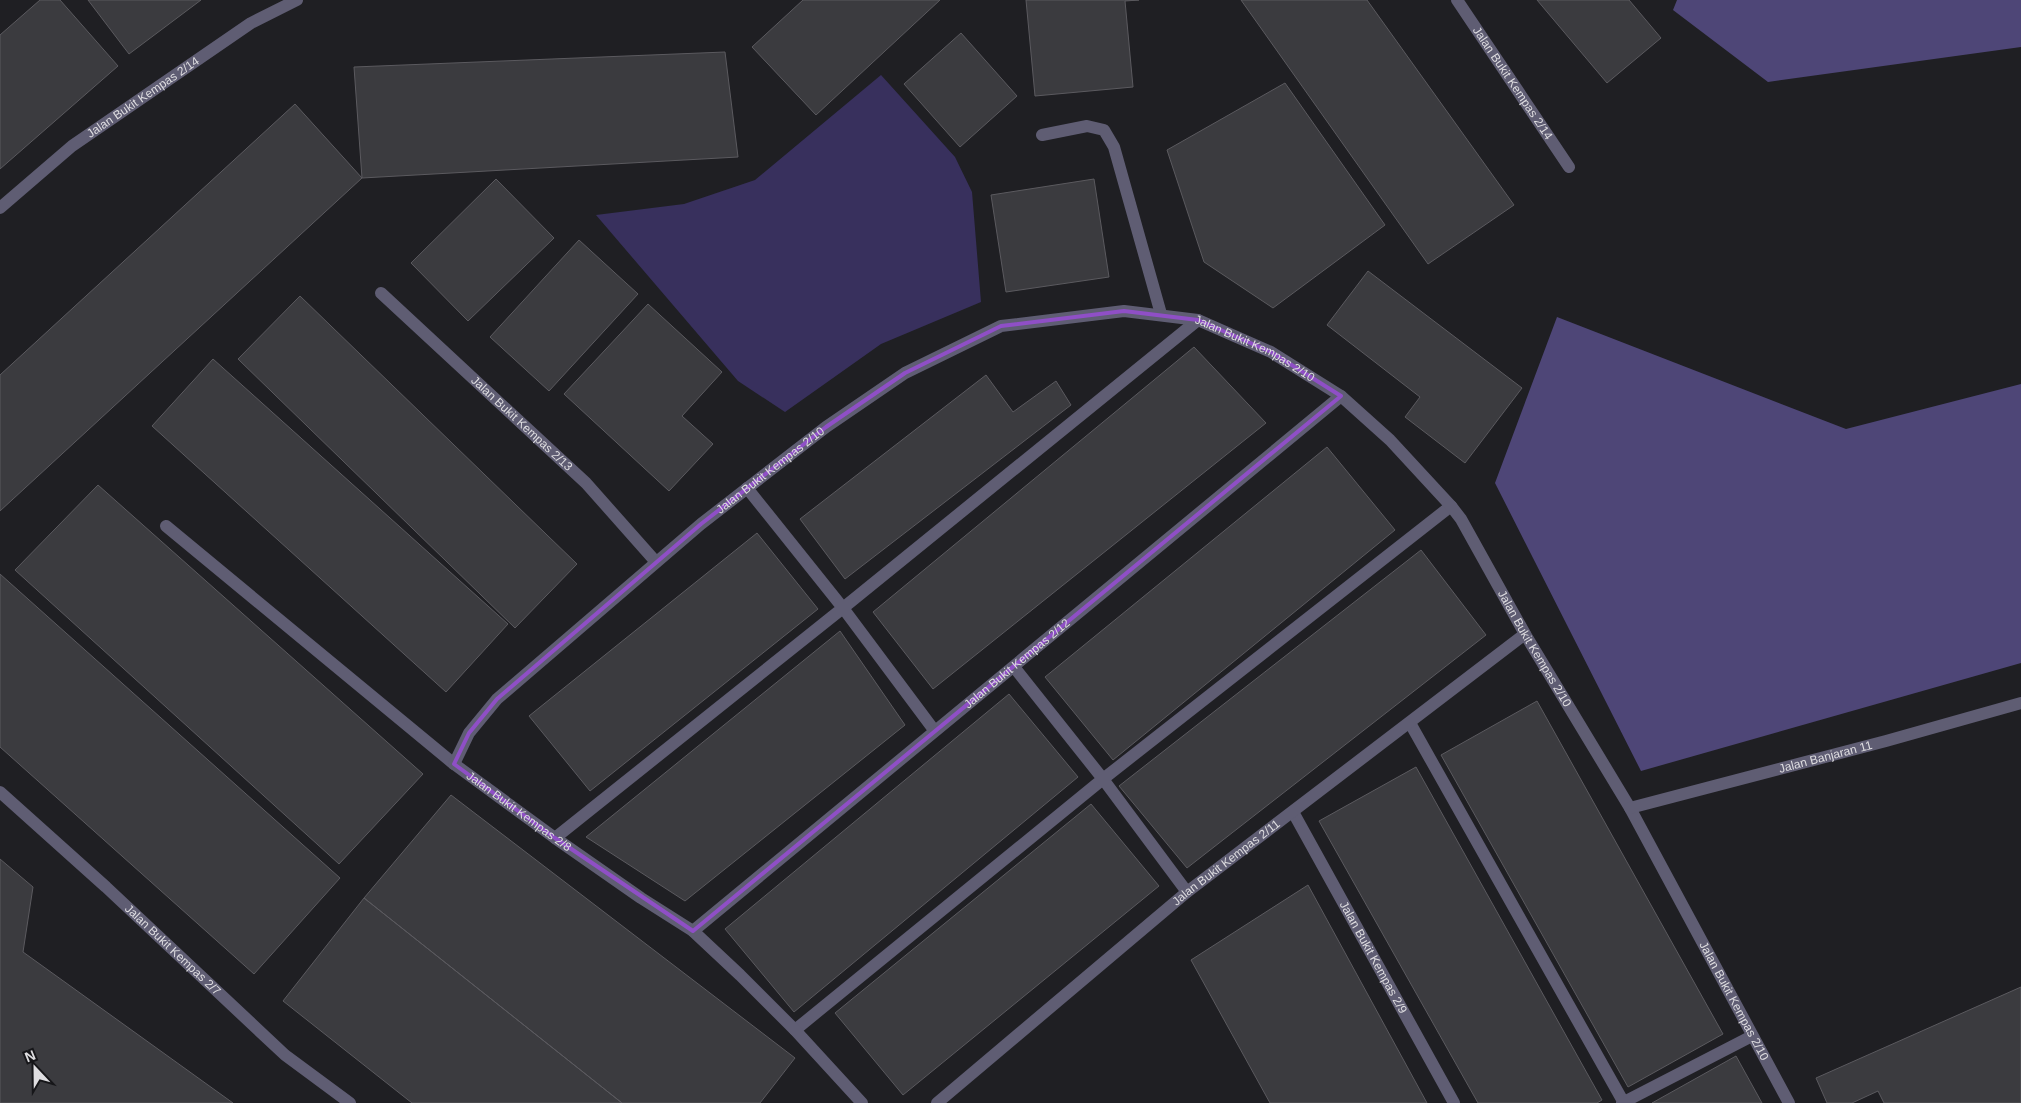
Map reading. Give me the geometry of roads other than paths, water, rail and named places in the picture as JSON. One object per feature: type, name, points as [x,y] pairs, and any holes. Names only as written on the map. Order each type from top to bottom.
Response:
[{"type":"street","name":"Jalan Bukit Kempas 2/14","points":[[0,208],[72,146],[251,23],[297,0]]},
{"type":"street","name":"Jalan Bukit Kempas 2/14","points":[[1457,0],[1569,167]]},
{"type":"street","points":[[1042,136],[1087,126],[1104,130],[1114,147],[1161,314]]},
{"type":"street","name":"Jalan Bukit Kempas 2/13","points":[[381,294],[586,483],[656,562]]},
{"type":"street","name":"Jalan Bukit Kempas 2/10","points":[[454,764],[469,732],[497,699],[656,562],[746,488],[826,427],[905,373],[1001,326],[1124,311],[1198,320],[1271,352],[1341,396],[1390,440],[1461,519],[1525,634],[1630,808],[1789,1103]]},
{"type":"street","points":[[555,838],[843,608],[1198,320]]},
{"type":"street","name":"Jalan Bukit Kempas 2/12","points":[[693,931],[934,730],[1014,667],[1341,396]]},
{"type":"street","points":[[746,488],[843,608],[934,730]]},
{"type":"street","points":[[795,1030],[1103,779],[1451,506]]},
{"type":"street","name":"Jalan Bukit Kempas 2/8","points":[[166,526],[454,764],[555,838],[641,898],[693,931],[795,1030],[862,1103]]},
{"type":"street","name":"Jalan Bukit Kempas 2/11","points":[[936,1103],[1188,892],[1525,634]]},
{"type":"street","points":[[1014,667],[1103,779],[1188,892]]},
{"type":"street","name":"Jalan Banjaran 11","points":[[1630,808],[1886,741],[2021,702]]},
{"type":"street","points":[[1410,723],[1623,1103],[1752,1036]]},
{"type":"street","name":"Jalan Bukit Kempas 2/7","points":[[0,792],[106,887],[285,1055],[350,1103]]},
{"type":"street","name":"Jalan Bukit Kempas 2/9","points":[[1293,812],[1454,1103]]}]
